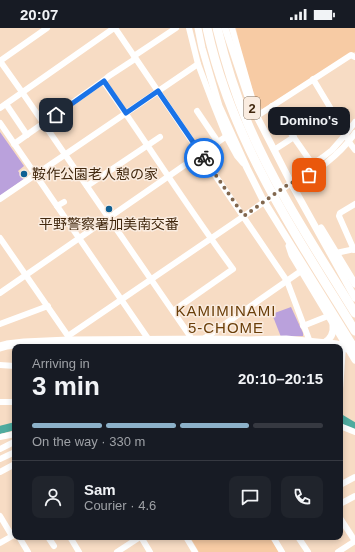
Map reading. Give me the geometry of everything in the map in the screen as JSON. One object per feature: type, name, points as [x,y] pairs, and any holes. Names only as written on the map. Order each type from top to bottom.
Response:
[{"type":"highway","points":[[207,28],[228,99],[254,160],[285,216],[355,331]]},
{"type":"highway","points":[[217,28],[236,94],[248,125],[294,213],[355,312]]},
{"type":"highway","points":[[18,344],[68,338],[196,342],[214,340],[246,344],[286,340],[329,344]]},
{"type":"highway","points":[[0,347],[12,345]]},
{"type":"main road","name":"2","points":[[198,28],[202,48],[229,135],[264,202],[327,302],[350,348]]},
{"type":"main road","name":"2","points":[[226,28],[250,103],[290,183],[352,286]]},
{"type":"main road","name":"2","points":[[301,201],[312,213],[336,253],[352,286],[355,298]]},
{"type":"main road","points":[[286,236],[292,255],[328,316],[350,348],[355,360]]},
{"type":"main road","points":[[324,343],[332,334],[334,329],[333,324]]},
{"type":"street","points":[[48,28],[0,61],[190,336],[196,342],[301,271]]},
{"type":"street","points":[[0,108],[114,28],[287,281],[310,342]]},
{"type":"street","points":[[14,144],[176,28]]},
{"type":"street","points":[[0,293],[229,135],[212,101],[198,64],[189,28]]},
{"type":"street","points":[[232,28],[257,116],[351,55],[355,57]]},
{"type":"street","points":[[0,199],[198,64]]},
{"type":"street","points":[[313,80],[355,150]]},
{"type":"street","points":[[104,81],[233,269],[173,311]]},
{"type":"street","points":[[6,104],[27,135]]},
{"type":"street","points":[[272,106],[313,165]]},
{"type":"street","points":[[197,111],[218,142]]},
{"type":"street","points":[[0,238],[2,245],[48,306],[68,338],[290,183],[332,150],[355,122]]},
{"type":"street","points":[[0,123],[149,340]]},
{"type":"street","points":[[290,183],[302,180],[317,170],[349,142],[355,134]]},
{"type":"street","points":[[87,186],[160,137]]},
{"type":"street","points":[[274,150],[294,137]]},
{"type":"street","points":[[57,206],[64,202]]},
{"type":"street","points":[[336,253],[354,250],[339,216],[340,213],[355,204]]},
{"type":"street","points":[[0,324],[48,306]]},
{"type":"street","points":[[303,326],[328,316]]},
{"type":"street","points":[[343,377],[350,348]]},
{"type":"street","points":[[0,365],[12,366]]},
{"type":"street","points":[[0,402],[12,402]]},
{"type":"street","points":[[343,427],[355,432]]},
{"type":"street","points":[[0,438],[12,435]]},
{"type":"street","points":[[0,449],[12,443]]},
{"type":"street","points":[[0,459],[12,453]]},
{"type":"street","points":[[0,472],[12,466]]},
{"type":"street","points":[[343,483],[355,477]]},
{"type":"street","points":[[343,502],[355,496]]},
{"type":"street","points":[[0,516],[12,534]]},
{"type":"street","points":[[338,552],[355,541],[343,523]]},
{"type":"street","points":[[0,543],[12,536]]},
{"type":"street","points":[[21,540],[28,552]]},
{"type":"street","points":[[50,540],[54,546]]},
{"type":"street","points":[[72,540],[79,552]]},
{"type":"street","points":[[118,552],[136,540]]},
{"type":"street","points":[[142,540],[150,552]]},
{"type":"street","points":[[188,540],[196,552]]},
{"type":"street","points":[[275,540],[282,552]]},
{"type":"street","points":[[300,540],[308,552]]},
{"type":"shaded area","points":[[236,28],[355,28],[355,52],[262,109],[256,99],[244,65]]},
{"type":"shaded area","points":[[0,132],[24,166],[18,171],[24,179],[0,196]]},
{"type":"shaded area","points":[[291,307],[303,336],[281,337],[272,314]]},
{"type":"shaded area","points":[[192,540],[273,540],[280,552],[199,552]]},
{"type":"waterway","points":[[343,420],[355,427]]},
{"type":"waterway","points":[[0,430],[12,427]]},
{"type":"way so far","points":[[204,158],[244,216],[290,183],[302,180],[309,175]]},
{"type":"place","name":"鞍作公園老人憩の家","points":[[24,174]]},
{"type":"place","name":"Domino's","points":[[309,175]]},
{"type":"place","name":"平野警察署加美南交番","points":[[109,209]]},
{"type":"district","name":"KAMIMINAMI 5-CHOME","points":[[226,318]]},
{"type":"route","points":[[56,115],[104,81],[126,113],[158,91],[204,158]]}]
